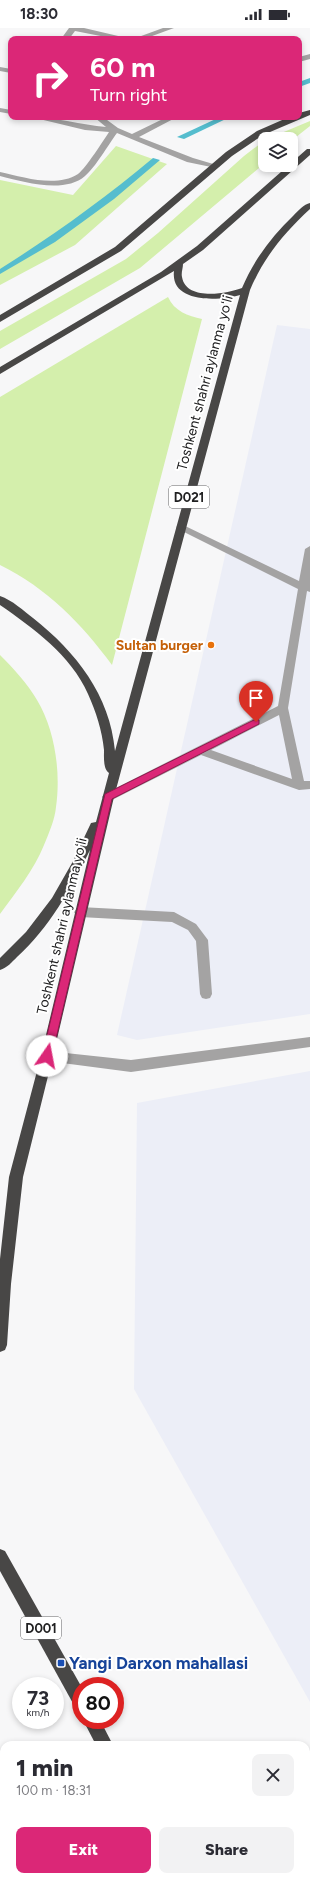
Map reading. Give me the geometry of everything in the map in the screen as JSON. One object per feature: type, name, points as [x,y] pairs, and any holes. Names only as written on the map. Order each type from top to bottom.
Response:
[{"type":"highway","points":[[0,319],[118,249],[229,154],[260,133],[289,120]]},
{"type":"highway","points":[[0,371],[124,299],[179,263],[200,248],[310,151]]},
{"type":"highway","name":"Toshkent shahri aylanma yoʻli","points":[[0,1345],[4,1284],[16,1178],[47,1056],[108,797],[181,527],[246,290],[253,270],[265,251],[282,231],[310,205]]},
{"type":"highway","points":[[179,263],[177,272],[179,280],[184,288],[193,294],[222,297],[246,290]]},
{"type":"highway","name":"Toshkent shahri aylanma yoʻli","points":[[0,600],[30,620],[44,632],[80,669],[90,684],[98,699],[108,732],[111,773],[108,797],[85,849],[62,894],[32,934],[0,965]]},
{"type":"highway","name":"D001","points":[[0,1556],[72,1685]]},
{"type":"highway","points":[[96,1729],[103,1741]]},
{"type":"street","points":[[73,28],[112,36]]},
{"type":"street","points":[[152,36],[170,28]]},
{"type":"street","points":[[49,120],[85,128],[115,130],[190,160],[216,166]]},
{"type":"street","points":[[102,120],[115,130]]},
{"type":"street","points":[[108,124],[111,120]]},
{"type":"street","points":[[133,137],[167,120]]},
{"type":"street","points":[[0,174],[51,184],[75,179],[82,175],[115,130]]},
{"type":"street","points":[[181,527],[307,587]]},
{"type":"street","points":[[304,785],[283,708],[307,587],[310,549]]},
{"type":"street","points":[[108,797],[283,708]]},
{"type":"street","points":[[200,750],[304,785]]},
{"type":"street","points":[[80,912],[174,917],[192,927],[202,940],[206,994]]},
{"type":"street","points":[[47,1056],[131,1066],[310,1042]]},
{"type":"shaded area","points":[[277,325],[310,329],[310,1014],[137,1040],[117,1035]]},
{"type":"shaded area","points":[[310,1071],[310,1702],[134,1389],[137,1103]]},
{"type":"green space","points":[[310,121],[310,126],[298,135],[298,132],[284,132]]},
{"type":"green space","points":[[258,145],[258,169],[140,268],[0,349],[0,331],[126,259],[158,233],[244,156]]},
{"type":"green space","points":[[116,146],[167,164],[75,245],[0,285],[0,180],[73,195]]},
{"type":"green space","points":[[168,297],[174,306],[182,312],[202,319],[112,665],[76,621],[62,608],[33,585],[0,565],[0,397]]},
{"type":"green space","points":[[0,655],[25,682],[43,712],[52,738],[58,780],[52,826],[44,845],[30,872],[0,914]]},
{"type":"waterway","points":[[302,84],[310,80]]},
{"type":"waterway","points":[[181,137],[219,120]]},
{"type":"waterway","points":[[0,272],[52,240],[111,197],[156,160]]},
{"type":"place","name":"Sultan burger","points":[[211,645]]},
{"type":"place","name":"Yangi Darxon mahallasi","points":[[61,1663]]},
{"type":"route","points":[[47,1056],[59,999],[108,797],[256,722]]}]
